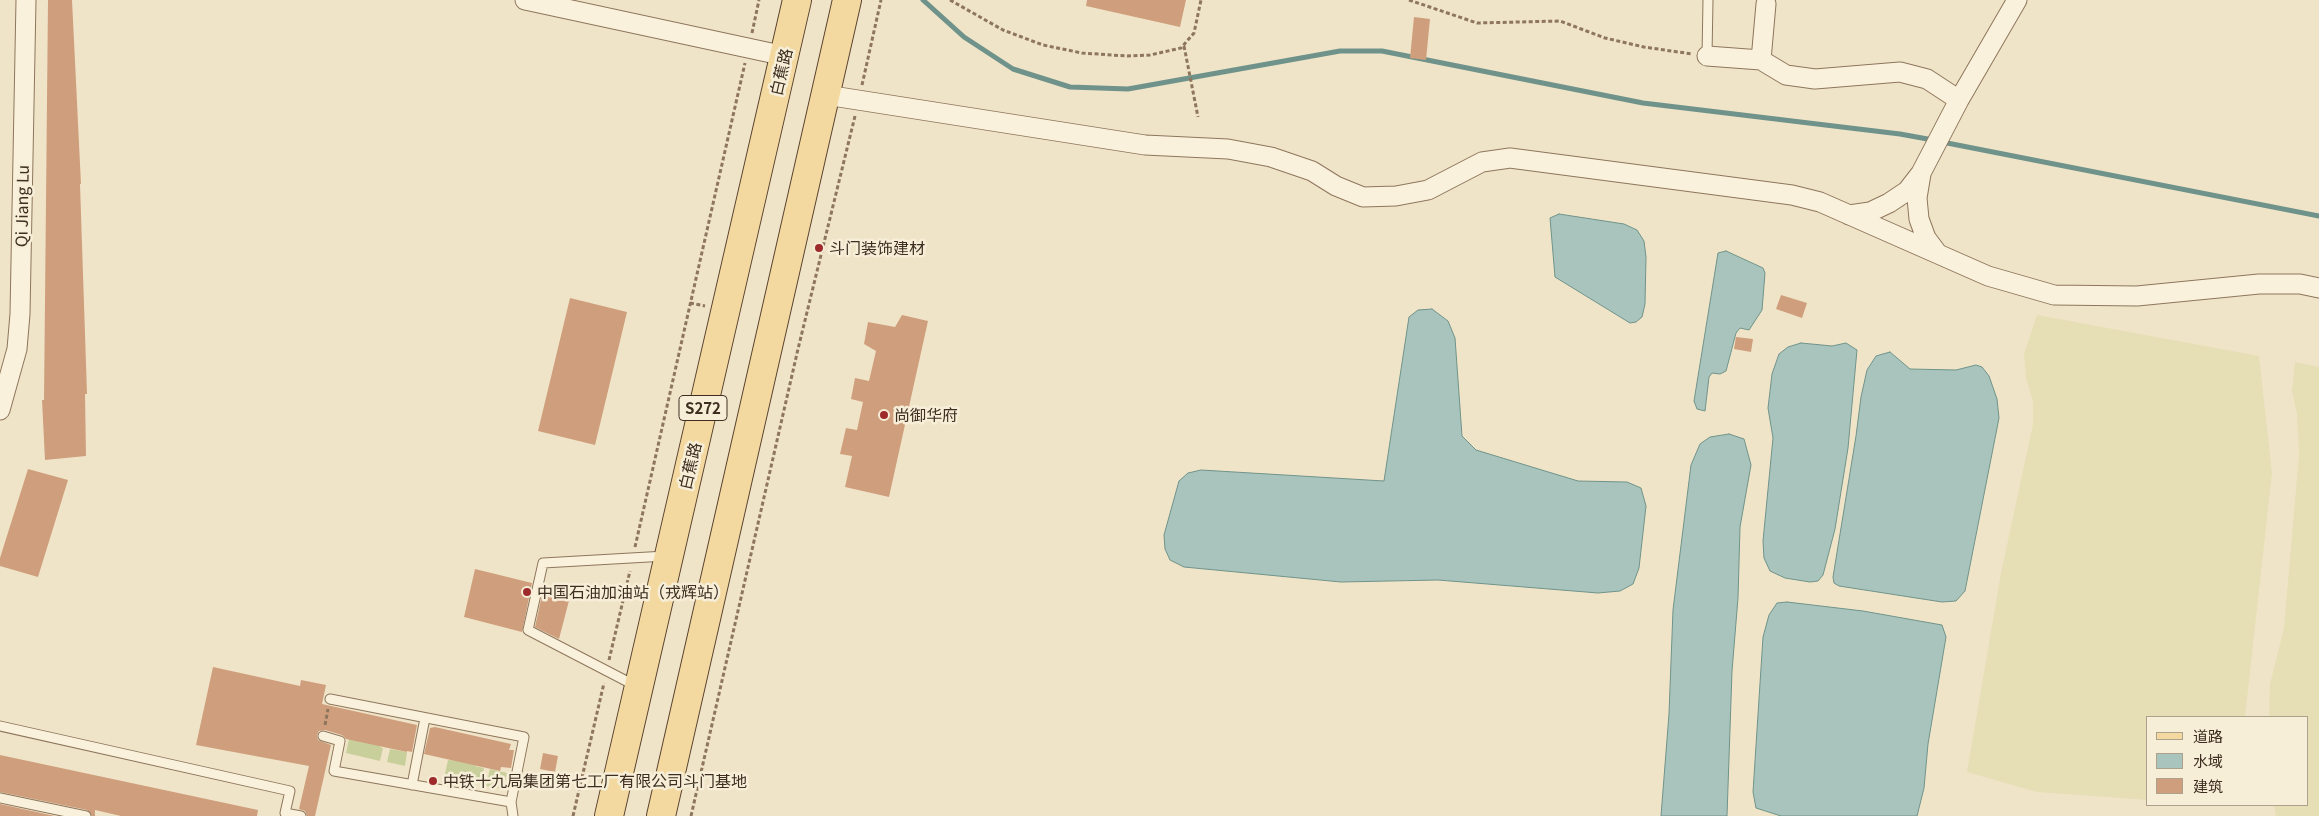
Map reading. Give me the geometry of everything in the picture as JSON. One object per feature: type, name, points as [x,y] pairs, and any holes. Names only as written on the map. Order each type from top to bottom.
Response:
[{"type":"main road","name":"白蕉路","points":[[609,816],[797,0]]},
{"type":"main road","name":"S272","points":[[661,816],[847,0]]},
{"type":"street","name":"Qi Jiang Lu","points":[[0,410],[17,349],[20,314],[26,0]]},
{"type":"street","points":[[525,0],[784,56]]},
{"type":"street","points":[[1849,215],[1870,212],[1889,204],[1907,191],[1921,173],[1959,100],[2017,0]]},
{"type":"street","points":[[1761,60],[1766,4]]},
{"type":"street","points":[[1707,56],[1761,60],[1786,75],[1815,79],[1900,72],[1927,79],[1959,100]]},
{"type":"street","points":[[826,95],[1145,145],[1228,149],[1271,158],[1312,171],[1336,186],[1363,197],[1396,196],[1428,190],[1482,162],[1510,158],[1792,195],[1820,202],[1988,276],[2054,294],[2136,296],[2259,284],[2300,284],[2319,288]]},
{"type":"street","points":[[1921,173],[1917,198],[1919,219],[1926,238],[1939,255]]},
{"type":"lane","points":[[1707,56],[1708,0]]},
{"type":"lane","points":[[639,687],[528,630],[543,563],[669,556]]},
{"type":"lane","points":[[330,699],[524,737],[511,802],[513,816]]},
{"type":"lane","points":[[412,785],[425,718]]},
{"type":"lane","points":[[0,726],[290,791],[285,812],[301,816]]},
{"type":"lane","points":[[322,736],[340,741],[334,771],[511,802]]},
{"type":"lane","points":[[0,798],[86,816]]},
{"type":"path","points":[[573,816],[759,0]]},
{"type":"path","points":[[691,816],[798,349],[859,101],[881,0]]},
{"type":"path","points":[[950,0],[1003,30],[1043,45],[1072,51],[1127,56],[1150,55],[1172,51],[1184,45],[1194,32],[1201,0]]},
{"type":"path","points":[[1409,0],[1477,23],[1560,21],[1605,38],[1644,47],[1707,56]]},
{"type":"path","points":[[1184,45],[1198,117]]},
{"type":"path","points":[[322,736],[330,699]]},
{"type":"shaded area","points":[[2037,315],[2259,356],[2272,473],[2245,716],[2146,716],[2146,800],[2037,792],[1967,772],[2001,573],[2033,424],[2033,402],[2026,378],[2024,354]]},
{"type":"shaded area","points":[[2295,362],[2319,367],[2319,816],[2276,816],[2274,806],[2309,806],[2309,716],[2269,716],[2270,684],[2284,628],[2299,455],[2297,414],[2292,391]]},
{"type":"green space","points":[[349,739],[381,742],[380,747],[383,748],[380,761],[346,753]]},
{"type":"green space","points":[[390,749],[407,752],[405,766],[387,762]]},
{"type":"green space","points":[[448,760],[476,761],[475,766],[484,768],[481,782],[445,774]]},
{"type":"green space","points":[[490,769],[507,773],[503,789],[486,786]]},
{"type":"water","points":[[1559,214],[1624,224],[1637,230],[1644,241],[1646,257],[1645,304],[1642,317],[1636,322],[1630,323],[1555,277],[1550,218]]},
{"type":"water","points":[[1726,251],[1763,268],[1765,273],[1762,310],[1749,330],[1740,328],[1736,333],[1726,371],[1720,374],[1712,373],[1709,377],[1705,411],[1697,409],[1694,401],[1718,253]]},
{"type":"water","points":[[1432,309],[1448,321],[1455,338],[1462,436],[1476,450],[1578,481],[1627,482],[1641,488],[1646,506],[1639,568],[1633,584],[1620,591],[1598,593],[1438,580],[1341,582],[1184,567],[1170,560],[1165,549],[1164,535],[1179,481],[1188,473],[1201,470],[1384,481],[1409,317],[1418,310]]},
{"type":"water","points":[[1801,343],[1832,346],[1846,343],[1857,350],[1848,448],[1835,529],[1823,575],[1818,581],[1810,582],[1785,578],[1770,571],[1764,558],[1763,541],[1773,438],[1768,408],[1772,374],[1779,354],[1788,347]]},
{"type":"water","points":[[1890,352],[1910,369],[1956,370],[1976,365],[1982,367],[1989,376],[1997,399],[1999,418],[1965,591],[1956,601],[1942,602],[1839,586],[1834,583],[1833,577],[1861,397],[1867,370],[1876,356]]},
{"type":"water","points":[[1729,434],[1744,439],[1751,465],[1740,527],[1738,598],[1732,671],[1727,816],[1661,816],[1669,714],[1673,610],[1691,465],[1700,444],[1710,437]]},
{"type":"water","points":[[1787,602],[1863,611],[1942,625],[1946,637],[1928,744],[1924,788],[1917,816],[1781,816],[1756,808],[1753,792],[1763,637],[1769,615],[1777,603]]},
{"type":"building","points":[[48,0],[72,0],[81,184],[87,394],[85,394],[86,456],[45,460],[42,400],[44,400]]},
{"type":"building","points":[[1087,0],[1186,0],[1180,27],[1086,6]]},
{"type":"building","points":[[1414,17],[1430,19],[1426,60],[1410,58]]},
{"type":"building","points":[[1781,295],[1807,303],[1802,318],[1776,309]]},
{"type":"building","points":[[570,298],[627,312],[595,445],[538,431]]},
{"type":"building","name":"尚御华府","points":[[902,315],[928,321],[889,497],[845,487],[852,456],[840,454],[846,428],[857,430],[863,402],[851,399],[855,378],[869,381],[876,351],[864,344],[868,322],[895,327]]},
{"type":"building","points":[[1736,337],[1753,339],[1751,352],[1734,349]]},
{"type":"building","points":[[28,469],[68,480],[38,577],[0,566],[0,558]]},
{"type":"building","points":[[475,569],[532,583],[522,632],[464,617]]},
{"type":"building","points":[[544,586],[571,593],[559,639],[535,627]]},
{"type":"building","points":[[213,667],[300,686],[301,680],[326,685],[322,704],[417,725],[412,752],[346,739],[342,735],[325,730],[319,731],[317,735],[318,740],[331,745],[315,816],[307,816],[305,811],[299,809],[309,766],[196,745]]},
{"type":"building","points":[[435,727],[511,744],[509,750],[514,750],[511,768],[501,767],[500,771],[424,754],[430,728]]},
{"type":"building","points":[[543,753],[558,756],[555,772],[540,769]]},
{"type":"building","points":[[0,755],[258,810],[257,816],[121,816],[95,810],[95,816],[92,816],[87,810],[0,792]]},
{"type":"building","points":[[0,804],[55,816],[0,816]]},
{"type":"waterway","points":[[923,0],[964,37],[1013,69],[1070,87],[1128,89],[1340,51],[1382,51],[1643,103],[1900,134],[1933,140]]},
{"type":"waterway","points":[[1942,142],[2319,216]]},
{"type":"place","name":"斗门装饰建材","points":[[819,248]]},
{"type":"place","name":"尚御华府","points":[[884,415]]},
{"type":"place","name":"中国石油加油站（戎辉站）","points":[[527,592]]},
{"type":"place","name":"中铁十九局集团第七工厂有限公司斗门基地","points":[[433,781]]}]
